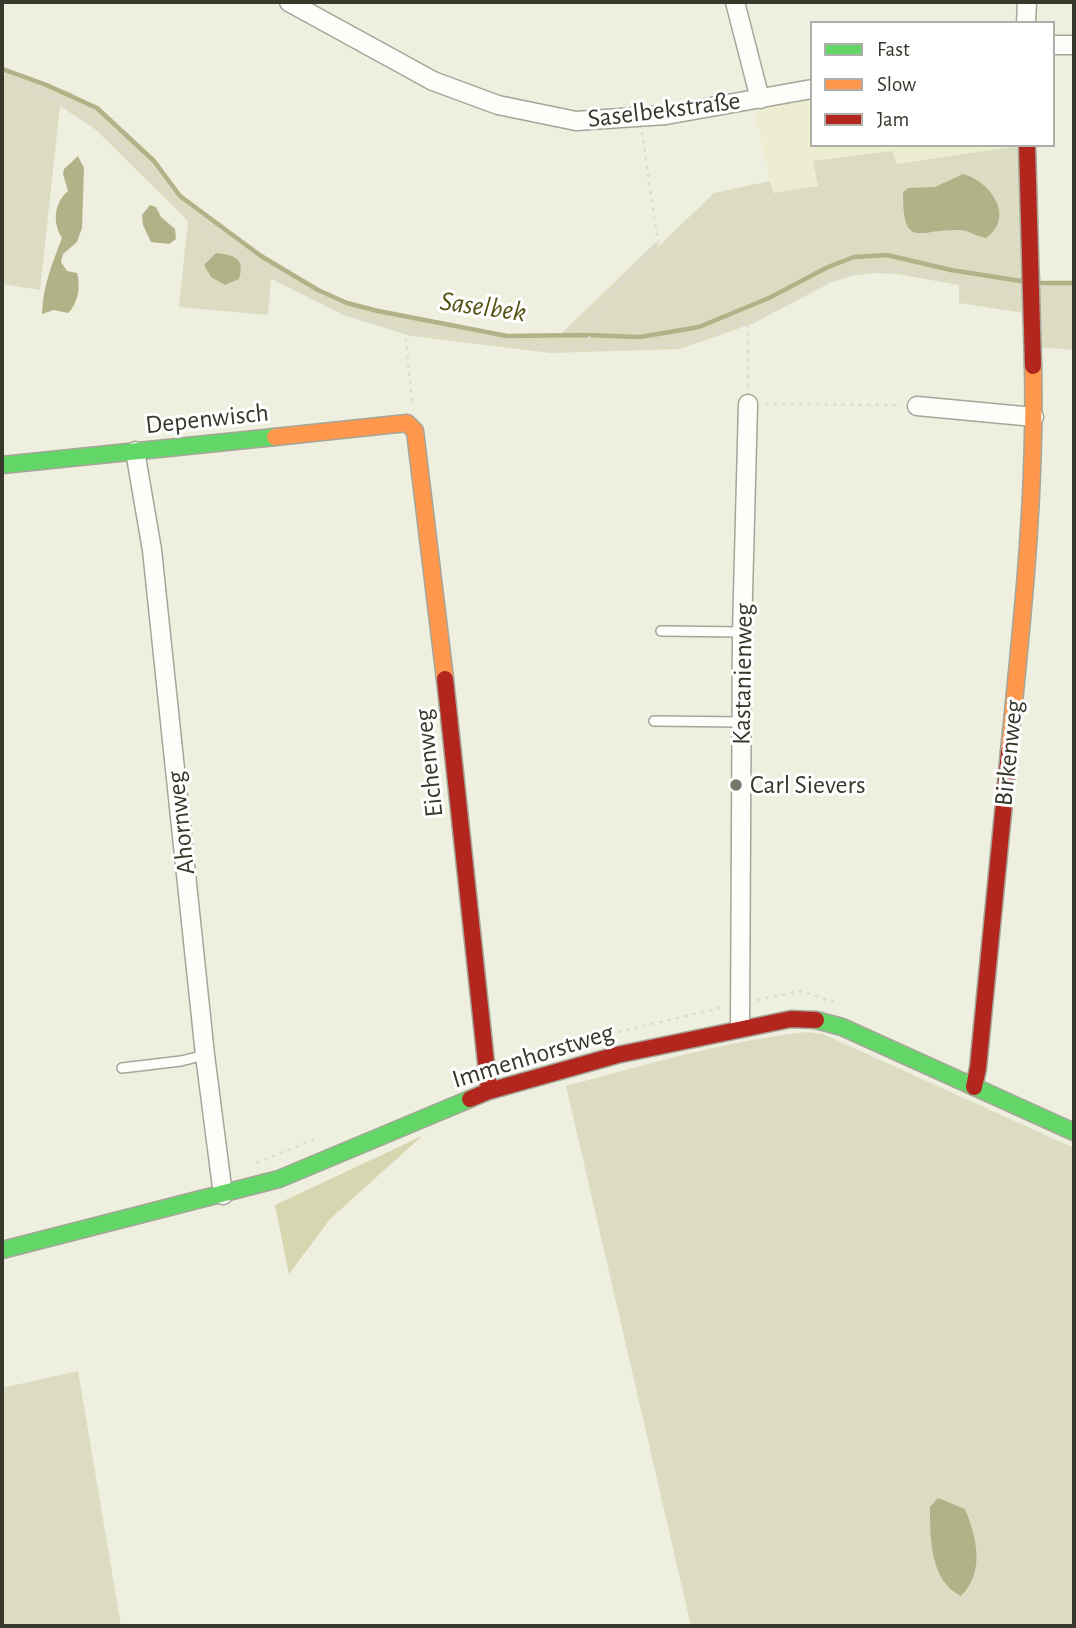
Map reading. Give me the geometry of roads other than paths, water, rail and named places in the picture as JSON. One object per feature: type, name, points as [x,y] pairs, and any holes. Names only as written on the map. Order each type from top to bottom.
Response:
[{"type":"street","points":[[735,2],[760,99]]},
{"type":"street","points":[[1026,21],[1027,2]]},
{"type":"street","name":"Saselbekstraße","points":[[297,4],[433,81],[498,105],[576,121],[640,118],[810,89]]},
{"type":"street","points":[[1055,45],[1074,45]]},
{"type":"street","name":"Birkenweg","points":[[974,1087],[1022,618],[1034,417],[1027,147]]},
{"type":"street","name":"Kastanienweg","points":[[740,1028],[742,632],[748,404]]},
{"type":"street","points":[[917,406],[1034,417]]},
{"type":"street","name":"Depenwisch","points":[[2,465],[407,423],[415,431]]},
{"type":"street","name":"Eichenweg","points":[[415,431],[435,588],[489,1091]]},
{"type":"street","name":"Ahornweg","points":[[135,451],[152,550],[205,1055],[223,1195]]},
{"type":"street","name":"Immenhorstweg","points":[[2,1250],[279,1179],[489,1091],[617,1055],[791,1019],[818,1020],[842,1027],[1074,1132]]},
{"type":"lane","points":[[661,631],[742,632]]},
{"type":"lane","points":[[654,721],[742,722]]},
{"type":"lane","points":[[122,1068],[181,1061],[205,1055]]},
{"type":"waterway","name":"Saselbek","points":[[2,69],[97,108],[154,161],[180,196],[261,256],[318,290],[347,303],[378,311],[507,336],[640,337],[699,327],[769,298],[828,267],[854,257],[887,255],[951,270],[1021,281]]},
{"type":"waterway","name":"Saselbek","points":[[1042,283],[1074,283]]},
{"type":"place","name":"Carl Sievers","points":[[736,785]]}]
